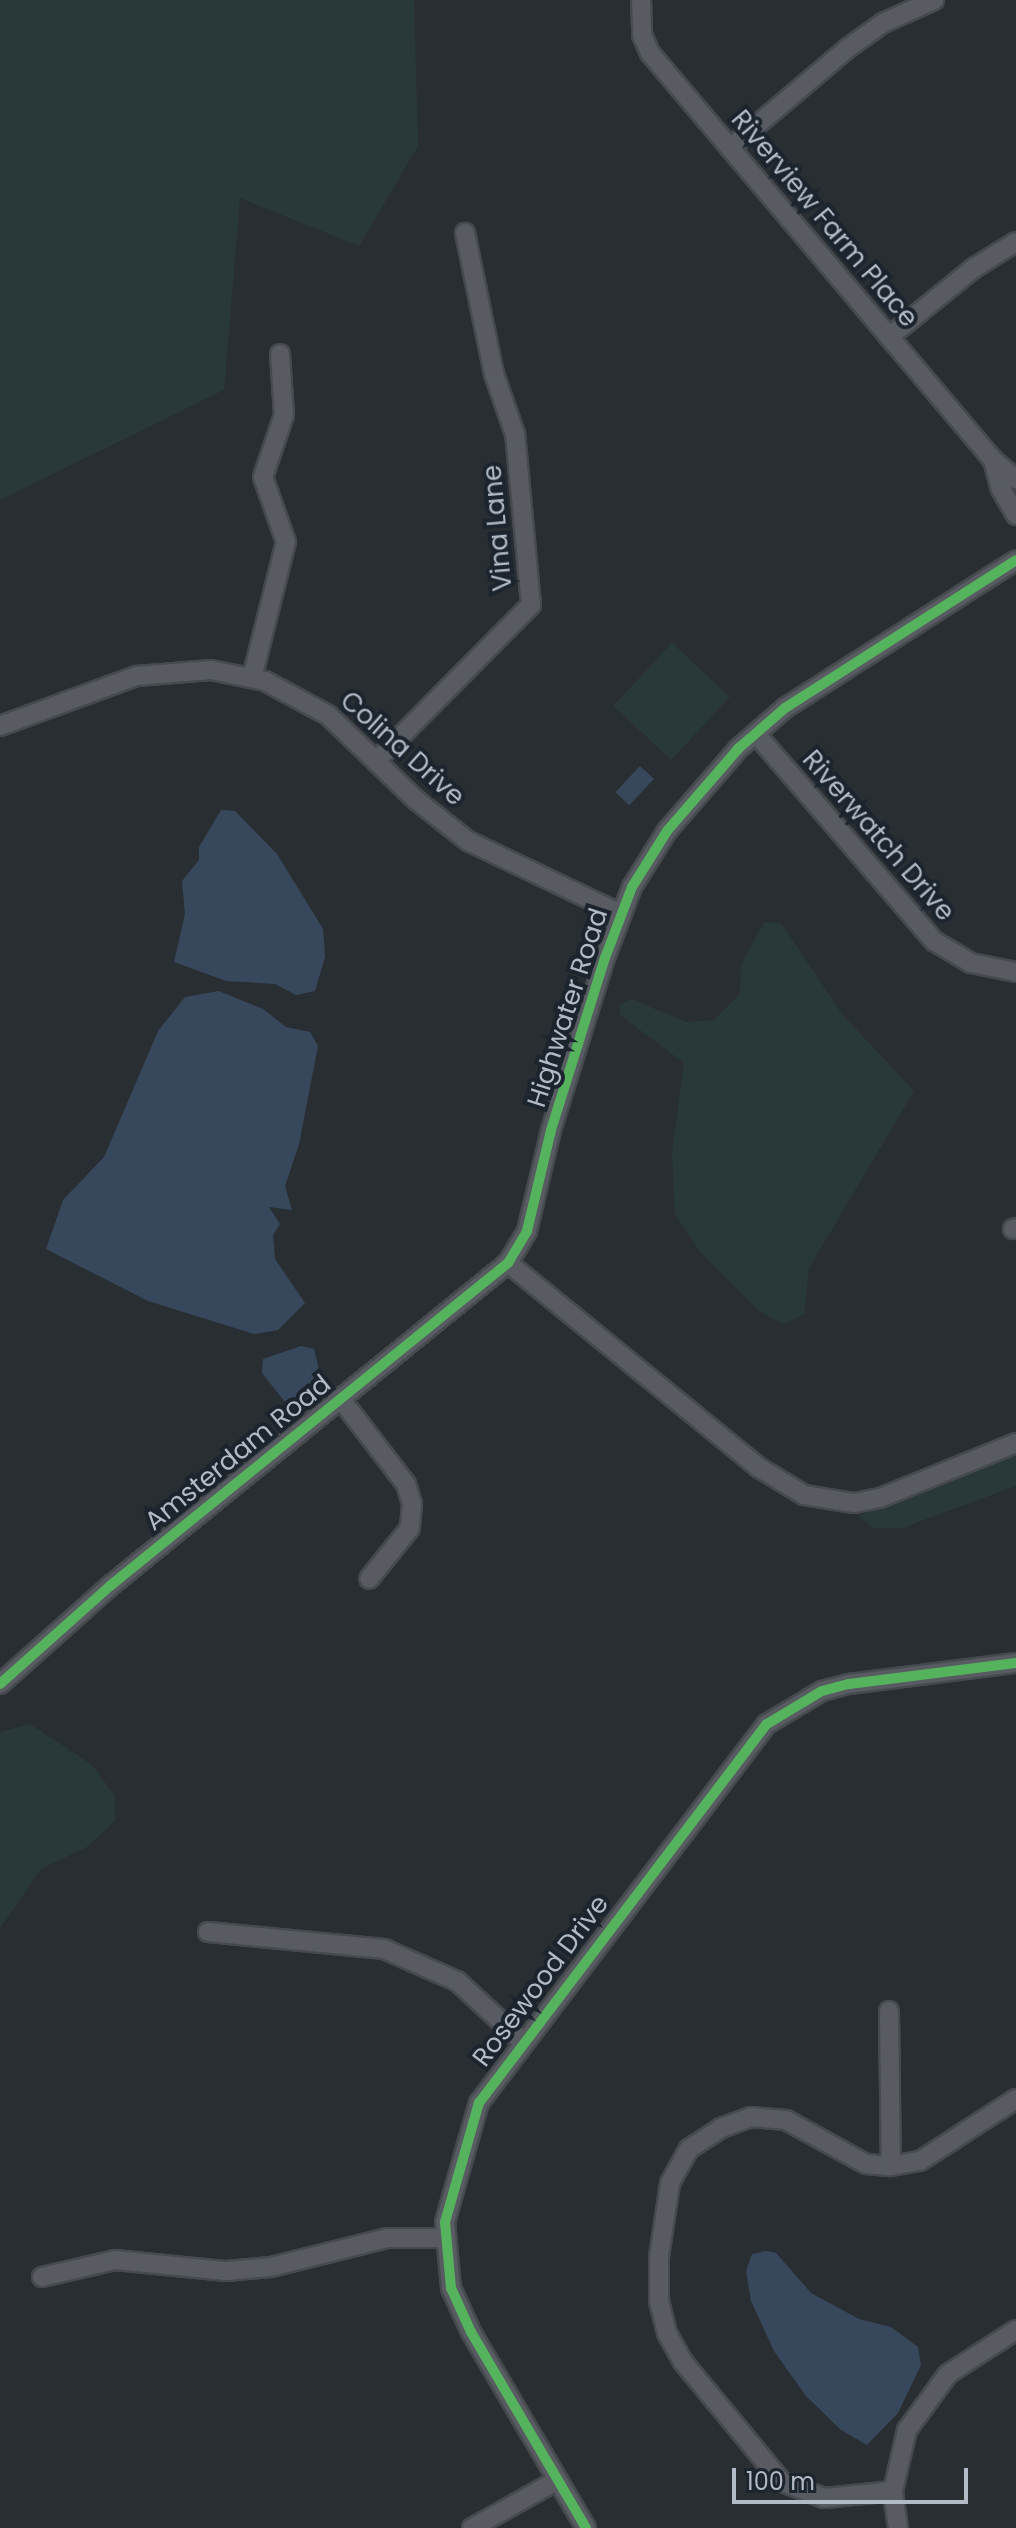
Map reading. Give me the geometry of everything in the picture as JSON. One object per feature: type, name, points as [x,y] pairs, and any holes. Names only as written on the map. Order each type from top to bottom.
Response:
[{"type":"street","name":"Riverview Farm Place","points":[[641,0],[642,35],[650,53],[993,460],[1016,479]]},
{"type":"street","points":[[730,148],[848,48],[883,23],[934,0]]},
{"type":"street","name":"Vina Lane","points":[[376,761],[531,605],[515,434],[494,374],[465,233]]},
{"type":"street","points":[[889,337],[974,268],[1016,242]]},
{"type":"street","points":[[252,678],[286,542],[263,477],[284,415],[280,354]]},
{"type":"street","name":"Riverview Farm Place","points":[[993,460],[1001,489],[1016,515]]},
{"type":"street","name":"Highwater Road","points":[[508,1263],[527,1231],[551,1130],[621,914],[667,831],[756,734],[818,684],[1016,560]]},
{"type":"street","name":"Colina Drive","points":[[0,726],[137,676],[211,670],[252,678],[310,702],[468,841],[621,914]]},
{"type":"street","name":"Riverwatch Drive","points":[[756,734],[934,941],[971,963],[1016,972]]},
{"type":"street","points":[[508,1263],[758,1467],[804,1495],[854,1503],[880,1498],[1016,1443]]},
{"type":"street","name":"Amsterdam Road","points":[[0,1684],[340,1398],[508,1263]]},
{"type":"street","points":[[340,1398],[406,1484],[412,1504],[410,1528],[369,1579]]},
{"type":"street","name":"Rosewood Drive","points":[[586,2528],[460,2311],[448,2274],[445,2238],[468,2130],[490,2084],[767,1724],[812,1696],[849,1684],[1016,1663]]},
{"type":"street","points":[[208,1932],[384,1949],[457,1981],[522,2041]]},
{"type":"street","points":[[889,2011],[891,2166]]},
{"type":"street","points":[[893,2491],[824,2498],[782,2482],[674,2350],[661,2316],[657,2280],[676,2166],[689,2149],[721,2128],[751,2117],[775,2117],[866,2164],[891,2166],[920,2161],[984,2115],[1016,2099]]},
{"type":"street","points":[[42,2277],[115,2260],[226,2271],[271,2267],[356,2244],[445,2238]]},
{"type":"street","points":[[898,2528],[893,2491],[899,2450],[932,2392],[948,2374],[1016,2330]]},
{"type":"street","points":[[472,2528],[558,2480]]},
{"type":"shaded area","points":[[0,0],[414,0],[418,146],[359,246],[240,198],[224,390],[0,500]]},
{"type":"shaded area","points":[[672,643],[730,697],[671,760],[613,706]]},
{"type":"shaded area","points":[[764,922],[781,923],[842,1014],[914,1091],[809,1268],[804,1314],[783,1324],[758,1310],[701,1253],[675,1214],[672,1154],[684,1063],[620,1015],[619,1005],[631,999],[686,1022],[714,1020],[740,994],[741,965]]},
{"type":"shaded area","points":[[1016,1452],[1016,1486],[902,1528],[874,1528],[858,1516]]},
{"type":"shaded area","points":[[30,1724],[92,1765],[115,1796],[115,1821],[87,1847],[41,1869],[0,1928],[0,1732]]},
{"type":"water","points":[[640,766],[654,779],[629,805],[615,792]]},
{"type":"water","points":[[221,810],[235,811],[277,854],[323,929],[325,957],[315,991],[296,995],[275,984],[226,981],[174,962],[185,914],[182,881],[199,860],[199,847]]},
{"type":"water","points":[[219,991],[263,1009],[286,1027],[310,1032],[318,1046],[299,1144],[285,1186],[292,1210],[269,1207],[280,1224],[273,1235],[275,1259],[305,1303],[278,1330],[254,1334],[148,1301],[46,1249],[63,1200],[104,1157],[158,1031],[185,997]]},
{"type":"water","points":[[301,1346],[314,1349],[321,1378],[318,1391],[301,1403],[285,1402],[262,1373],[263,1359]]},
{"type":"water","points":[[766,2251],[776,2253],[811,2293],[859,2319],[891,2327],[918,2347],[921,2365],[898,2413],[867,2445],[841,2430],[806,2396],[774,2351],[751,2301],[746,2271],[752,2254]]},
{"type":"cycle path","points":[[0,1684],[110,1586],[508,1263],[527,1231],[551,1130],[605,958],[632,887],[667,831],[739,748],[785,708],[1016,560]]},
{"type":"cycle path","points":[[586,2528],[471,2332],[451,2288],[445,2222],[479,2103],[767,1724],[822,1691],[849,1684],[1016,1663]]}]
